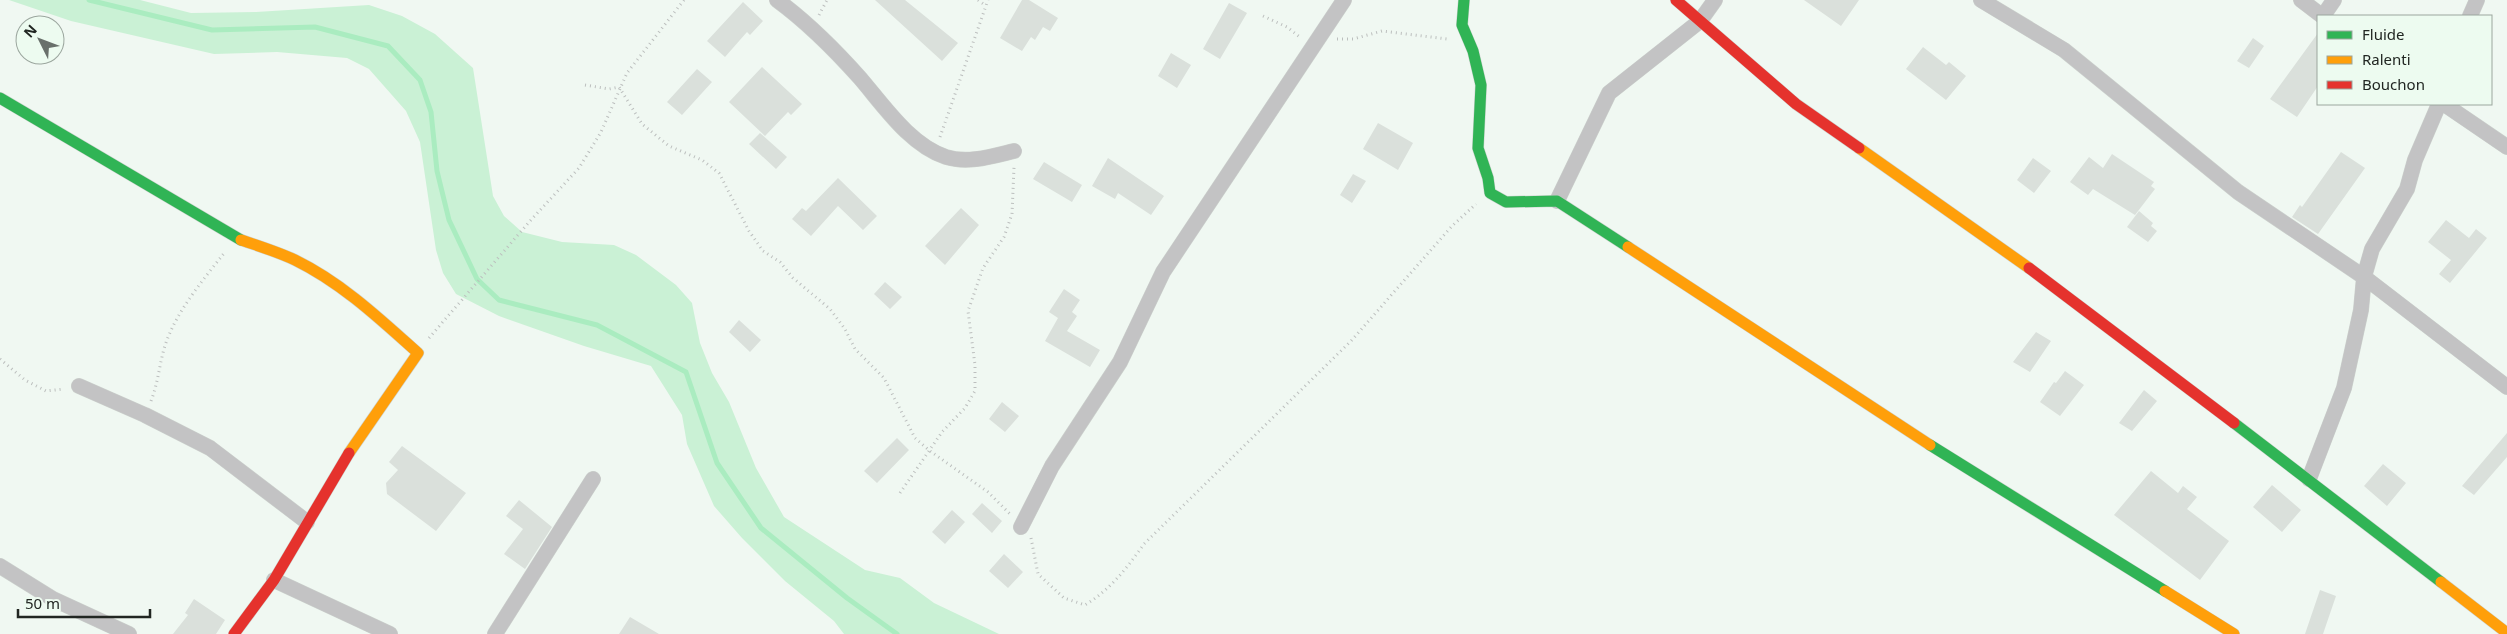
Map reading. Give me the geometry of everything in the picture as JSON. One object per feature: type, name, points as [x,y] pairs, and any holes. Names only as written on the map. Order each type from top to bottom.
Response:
[{"type":"street","points":[[777,0],[834,50],[902,126],[934,152],[948,158],[961,159],[988,157],[1014,152]]},
{"type":"street","points":[[1021,527],[1052,466],[1120,362],[1163,272],[1316,39],[1344,0]]},
{"type":"street","points":[[1464,0],[1462,24],[1473,51],[1481,85],[1478,148],[1488,178],[1490,193],[1506,202],[1557,201],[1913,434],[2234,634]]},
{"type":"street","points":[[1676,0],[1796,104],[2012,255],[2309,479],[2507,633]]},
{"type":"street","points":[[1557,201],[1609,93],[1700,22],[1715,0]]},
{"type":"street","points":[[1981,0],[2064,50],[2238,192],[2364,277],[2507,387]]},
{"type":"street","points":[[2301,0],[2322,15]]},
{"type":"street","points":[[2324,15],[2334,0]]},
{"type":"street","points":[[2470,15],[2477,0]]},
{"type":"street","points":[[0,98],[236,238],[295,260],[330,281],[359,300],[418,353],[354,444],[274,580],[234,634]]},
{"type":"street","points":[[2309,479],[2335,418],[2344,388],[2361,310],[2364,277],[2372,249],[2407,189],[2415,160],[2439,105]]},
{"type":"street","points":[[2445,105],[2507,147]]},
{"type":"street","points":[[80,386],[145,415],[210,448],[307,522]]},
{"type":"street","points":[[495,634],[593,479]]},
{"type":"street","points":[[0,566],[53,599],[129,634]]},
{"type":"street","points":[[274,580],[390,634]]},
{"type":"path","points":[[418,353],[530,221],[579,168],[601,132],[619,87],[641,53],[684,0]]},
{"type":"path","points":[[978,0],[985,5]]},
{"type":"path","points":[[934,152],[974,44],[988,0]]},
{"type":"path","points":[[1263,16],[1287,27],[1302,38],[1353,39],[1382,31],[1454,40],[1473,51]]},
{"type":"path","points":[[585,85],[609,89],[619,87]]},
{"type":"path","points":[[619,87],[642,124],[669,146],[702,160],[719,173],[749,231],[763,251],[780,262],[794,278],[830,309],[845,329],[855,349],[884,378],[915,438],[930,451],[988,492],[1030,535],[1038,574],[1064,598],[1085,605],[1102,595],[1127,568],[1144,544],[1351,341],[1458,220],[1490,193]]},
{"type":"path","points":[[900,493],[942,432],[965,408],[975,391],[975,365],[968,311],[982,268],[1004,237],[1012,214],[1014,152]]},
{"type":"path","points":[[145,415],[159,382],[164,349],[176,323],[206,276],[236,238]]},
{"type":"path","points":[[0,359],[25,380],[46,391],[80,386]]},
{"type":"green space","points":[[9,0],[140,0],[191,13],[256,12],[369,5],[402,16],[435,34],[473,68],[493,196],[504,216],[522,232],[562,242],[614,245],[636,255],[676,285],[692,303],[700,343],[712,373],[729,402],[756,468],[784,517],[865,570],[900,578],[934,603],[999,634],[844,634],[834,621],[785,581],[742,538],[714,506],[687,444],[682,415],[651,366],[584,346],[499,316],[456,294],[443,273],[436,250],[420,142],[406,111],[369,69],[347,58],[277,52],[214,54],[71,21],[65,19],[65,15],[53,15]]},
{"type":"building","points":[[875,0],[905,0],[958,43],[942,61]]},
{"type":"building","points":[[1022,0],[1029,0],[1058,18],[1050,31],[1043,27],[1035,40],[1031,37],[1022,51],[1000,38]]},
{"type":"building","points":[[1804,0],[1859,0],[1841,26]]},
{"type":"building","points":[[743,2],[763,21],[750,35],[747,32],[725,57],[707,41]]},
{"type":"building","points":[[1229,3],[1247,13],[1220,59],[1203,49]]},
{"type":"building","points":[[2317,34],[2317,87],[2297,117],[2270,99]]},
{"type":"building","points":[[2253,38],[2264,46],[2249,68],[2237,61]]},
{"type":"building","points":[[1923,47],[1946,65],[1949,62],[1966,76],[1946,100],[1906,69]]},
{"type":"building","points":[[1171,53],[1191,65],[1177,88],[1158,76]]},
{"type":"building","points":[[762,67],[802,104],[791,115],[788,112],[765,136],[729,102]]},
{"type":"building","points":[[697,69],[712,82],[682,115],[667,102]]},
{"type":"building","points":[[1378,123],[1413,143],[1398,170],[1363,149]]},
{"type":"building","points":[[760,133],[787,157],[776,169],[749,144]]},
{"type":"building","points":[[2341,152],[2365,168],[2318,234],[2292,217],[2300,205],[2302,207]]},
{"type":"building","points":[[2112,154],[2154,182],[2151,186],[2155,189],[2135,215],[2093,189],[2088,195],[2070,182],[2089,157],[2103,168]]},
{"type":"building","points":[[1108,158],[1164,196],[1151,215],[1118,193],[1115,199],[1092,186]]},
{"type":"building","points":[[2033,158],[2051,171],[2034,193],[2017,180]]},
{"type":"building","points":[[1044,162],[1082,185],[1072,202],[1033,179]]},
{"type":"building","points":[[1353,174],[1366,181],[1352,203],[1340,195]]},
{"type":"building","points":[[838,178],[877,216],[863,230],[838,206],[811,236],[792,219],[802,208],[806,211]]},
{"type":"building","points":[[961,208],[979,225],[945,265],[925,246]]},
{"type":"building","points":[[2139,211],[2153,223],[2151,226],[2157,231],[2148,242],[2127,227]]},
{"type":"building","points":[[2446,220],[2469,238],[2476,229],[2487,238],[2450,283],[2439,274],[2451,260],[2428,242]]},
{"type":"building","points":[[885,282],[902,297],[890,309],[874,294]]},
{"type":"building","points":[[1064,289],[1080,300],[1072,312],[1077,316],[1067,331],[1100,350],[1090,367],[1045,341],[1058,318],[1049,312]]},
{"type":"building","points":[[739,320],[761,340],[750,352],[729,332]]},
{"type":"building","points":[[2036,332],[2051,341],[2030,372],[2013,362]]},
{"type":"building","points":[[2065,371],[2084,385],[2060,416],[2040,402],[2054,382],[2056,383]]},
{"type":"building","points":[[2144,390],[2157,401],[2132,431],[2119,423]]},
{"type":"building","points":[[1002,402],[1019,416],[1005,432],[989,419]]},
{"type":"building","points":[[2507,433],[2507,457],[2474,495],[2462,486]]},
{"type":"building","points":[[897,438],[909,450],[877,483],[864,471]]},
{"type":"building","points":[[402,446],[466,493],[436,531],[387,494],[386,483],[398,470],[389,462]]},
{"type":"building","points":[[2383,464],[2406,483],[2387,506],[2364,486]]},
{"type":"building","points":[[2151,471],[2178,493],[2183,486],[2197,497],[2187,509],[2229,541],[2200,580],[2114,515]]},
{"type":"building","points":[[2272,485],[2301,510],[2282,532],[2253,507]]},
{"type":"building","points":[[519,500],[552,527],[525,569],[504,554],[523,529],[506,516]]},
{"type":"building","points":[[982,503],[1002,521],[992,533],[972,514]]},
{"type":"building","points":[[952,510],[965,522],[945,544],[932,532]]},
{"type":"building","points":[[1004,554],[1023,572],[1008,588],[989,571]]},
{"type":"building","points":[[2320,590],[2336,596],[2323,634],[2305,634]]},
{"type":"building","points":[[194,599],[225,620],[216,634],[173,634],[188,615],[185,613]]},
{"type":"building","points":[[630,617],[659,634],[619,634]]},
{"type":"waterway","points":[[89,0],[212,30],[315,27],[388,46],[420,80],[431,112],[437,171],[449,220],[477,279],[499,300],[597,325],[686,372],[717,463],[761,528],[847,598],[897,634]]},
{"type":"traffic: fast","points":[[1464,0],[1462,25],[1473,51],[1481,85],[1478,148],[1488,178],[1490,193],[1506,202],[1557,201],[1628,247]]},
{"type":"traffic: fast","points":[[0,98],[241,240]]},
{"type":"traffic: fast","points":[[2234,423],[2441,582]]},
{"type":"traffic: fast","points":[[1930,445],[2165,591]]},
{"type":"traffic: slow","points":[[1859,148],[2029,268]]},
{"type":"traffic: slow","points":[[241,240],[289,257],[329,279],[360,302],[418,353],[349,453]]},
{"type":"traffic: slow","points":[[1628,247],[1930,445]]},
{"type":"traffic: slow","points":[[2441,582],[2507,633]]},
{"type":"traffic: slow","points":[[2165,591],[2234,634]]},
{"type":"traffic: jam","points":[[1676,0],[1796,104],[1859,148]]},
{"type":"traffic: jam","points":[[2029,268],[2234,423]]},
{"type":"traffic: jam","points":[[234,634],[274,580],[349,453]]}]
